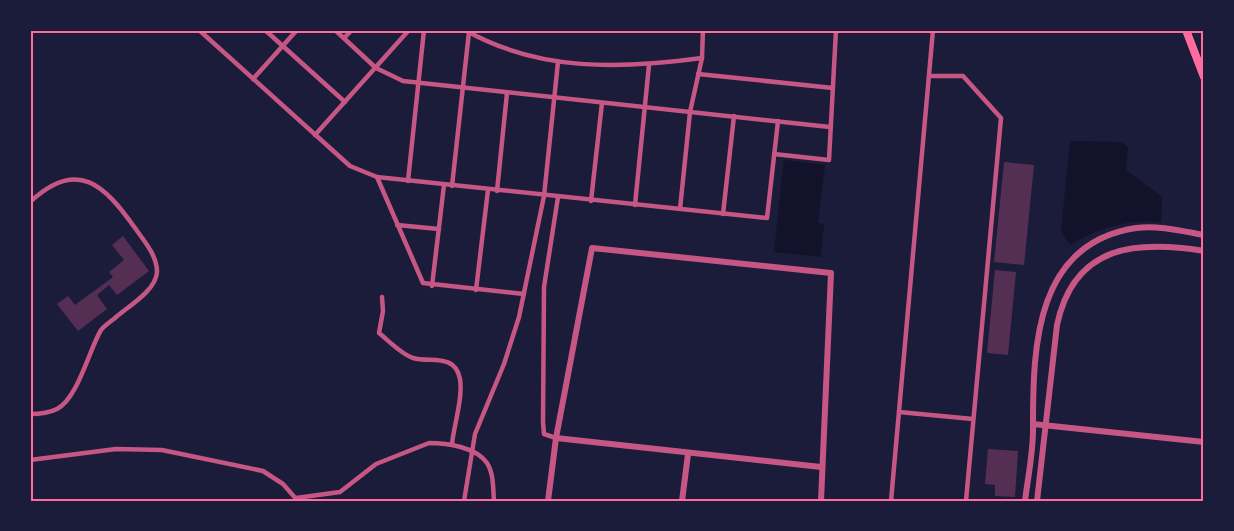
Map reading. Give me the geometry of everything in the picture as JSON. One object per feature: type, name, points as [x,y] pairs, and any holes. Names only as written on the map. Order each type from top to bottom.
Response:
[{"type":"main road","points":[[1186,30],[1204,77]]},
{"type":"street","points":[[199,30],[350,166],[377,177],[767,218],[778,121]]},
{"type":"street","points":[[265,30],[345,102]]},
{"type":"street","points":[[253,79],[297,30]]},
{"type":"street","points":[[335,30],[376,68],[389,76],[418,84],[830,126]]},
{"type":"street","points":[[344,38],[352,30]]},
{"type":"street","points":[[315,135],[409,30]]},
{"type":"street","points":[[408,181],[424,30]]},
{"type":"street","points":[[680,209],[690,112],[702,58],[703,30]]},
{"type":"street","points":[[774,154],[829,160],[836,30]]},
{"type":"street","points":[[891,501],[933,30]]},
{"type":"street","points":[[452,186],[467,31],[531,57],[558,62],[618,66],[650,65],[702,58]]},
{"type":"street","points":[[464,501],[471,452],[482,413],[514,338],[524,294],[544,196],[558,62]]},
{"type":"street","points":[[635,205],[650,65]]},
{"type":"street","points":[[698,74],[832,88]]},
{"type":"street","points":[[929,76],[963,75],[1001,118],[966,501]]},
{"type":"street","points":[[497,190],[507,93]]},
{"type":"street","points":[[591,201],[602,103]]},
{"type":"street","points":[[723,214],[734,116]]},
{"type":"street","points":[[377,177],[423,283],[432,286],[524,294]]},
{"type":"street","points":[[30,202],[43,190],[70,180],[88,181],[104,189],[113,197],[153,253],[157,273],[152,286],[102,329],[68,398],[58,409],[30,414]]},
{"type":"street","points":[[432,286],[444,185]]},
{"type":"street","points":[[476,290],[488,190]]},
{"type":"street","points":[[558,197],[544,287],[544,434],[556,438],[688,454],[821,467]]},
{"type":"street","points":[[397,225],[439,229]]},
{"type":"street","points":[[1025,501],[1034,424],[1032,407],[1042,316],[1049,290],[1067,266],[1099,240],[1137,228],[1204,235]]},
{"type":"street","points":[[1037,501],[1057,325],[1061,304],[1076,280],[1095,262],[1120,249],[1156,245],[1204,251]]},
{"type":"street","points":[[548,501],[556,438],[592,248],[831,273],[821,501]]},
{"type":"street","points":[[381,297],[383,311],[379,333],[412,358],[450,362],[457,370],[460,389],[452,444]]},
{"type":"street","points":[[899,412],[973,418]]},
{"type":"street","points":[[1034,424],[1204,441]]},
{"type":"street","points":[[30,460],[116,449],[162,450],[251,466],[273,476],[297,499],[340,492],[376,464],[429,442],[452,444],[471,452],[487,464],[491,474],[494,501]]},
{"type":"street","points":[[682,501],[688,454]]},
{"type":"shaded area","points":[[1070,141],[1123,142],[1128,148],[1126,170],[1162,197],[1161,222],[1125,223],[1092,233],[1070,245],[1061,232]]},
{"type":"shaded area","points":[[784,160],[825,165],[818,223],[824,224],[821,257],[774,252]]},
{"type":"building","points":[[1004,162],[1034,165],[1024,265],[994,262]]},
{"type":"building","points":[[123,236],[149,271],[117,295],[109,285],[97,295],[107,309],[78,331],[57,304],[68,296],[75,305],[113,277],[109,272],[124,260],[112,245]]},
{"type":"building","points":[[995,270],[1016,272],[1008,355],[987,353]]},
{"type":"building","points":[[988,449],[1018,451],[1015,497],[995,496],[995,485],[985,484]]}]
